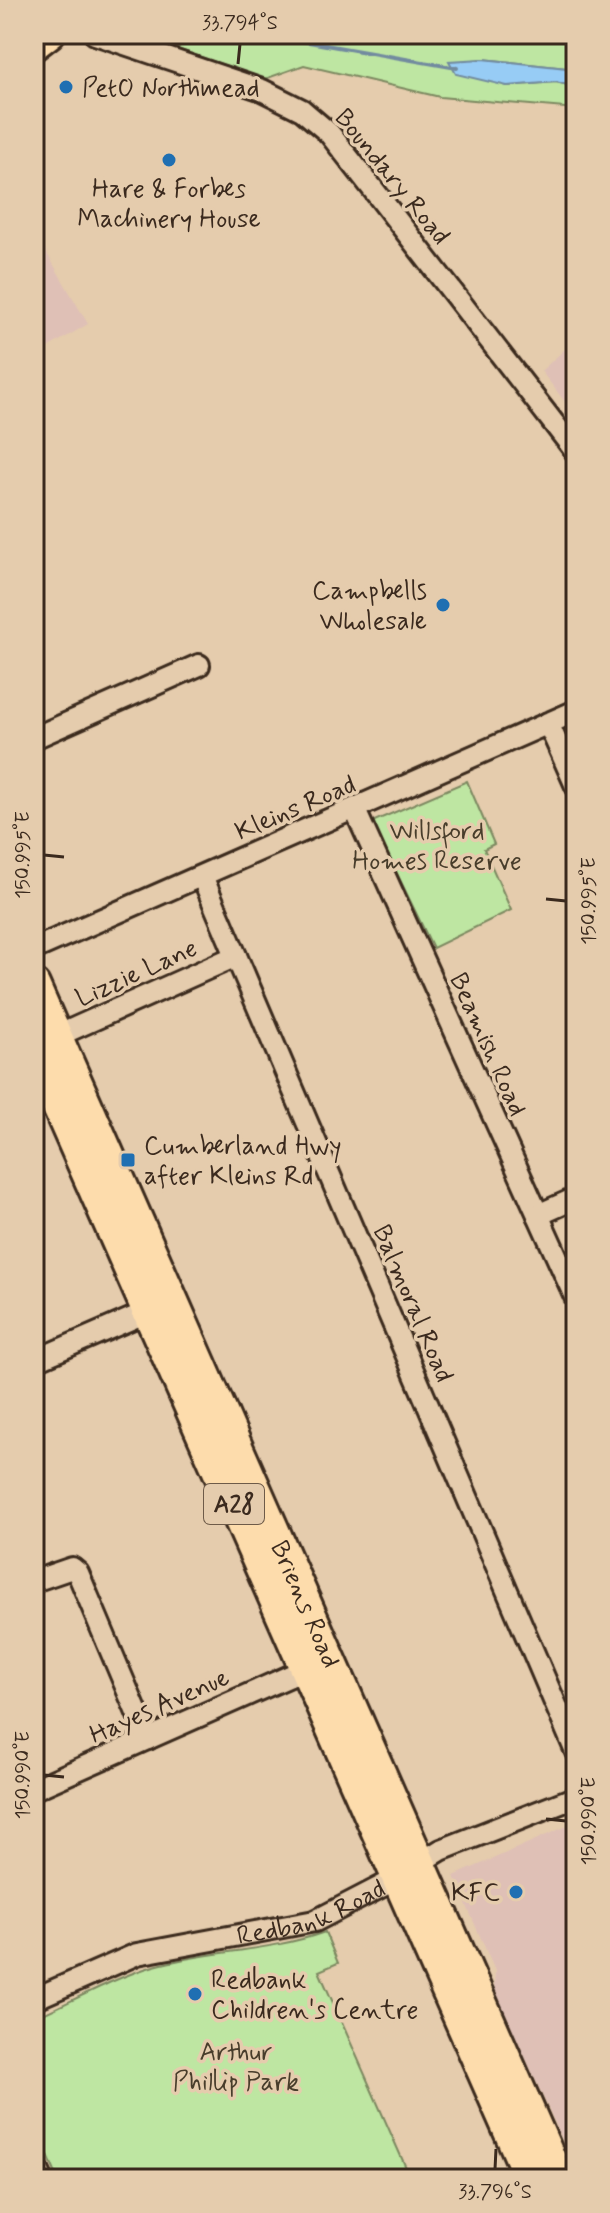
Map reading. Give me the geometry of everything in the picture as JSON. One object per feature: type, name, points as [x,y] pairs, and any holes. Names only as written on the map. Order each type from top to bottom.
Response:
[{"type":"highway","name":"Briens Road","points":[[34,985],[46,1044],[149,1311],[306,1669],[409,1870],[559,2179]]},
{"type":"highway","name":"Briens Road","points":[[46,1044],[409,1870],[530,2179]]},
{"type":"main road","points":[[34,47],[51,34]]},
{"type":"street","name":"Boundary Road","points":[[95,34],[262,90],[302,110],[329,133],[576,452]]},
{"type":"street","points":[[34,738],[199,665]]},
{"type":"street","name":"Kleins Road","points":[[34,949],[576,711]]},
{"type":"street","points":[[548,723],[576,786]]},
{"type":"street","name":"Beamish Road","points":[[355,810],[576,1299]]},
{"type":"street","name":"Balmoral Road","points":[[202,876],[576,1752]]},
{"type":"street","name":"Lizzie Lane","points":[[46,1044],[236,956]]},
{"type":"street","points":[[538,1215],[576,1198]]},
{"type":"street","points":[[34,1361],[149,1311]]},
{"type":"street","points":[[34,1581],[64,1568],[72,1568],[78,1573],[148,1739]]},
{"type":"street","name":"Hayes Avenue","points":[[34,1789],[306,1669]]},
{"type":"street","name":"Redbank Road","points":[[34,1999],[137,1954],[315,1921],[446,1848],[576,1797]]},
{"type":"street","points":[[34,2161],[42,2179]]},
{"type":"shaded area","points":[[34,231],[88,324],[34,356]]},
{"type":"shaded area","points":[[576,339],[576,416],[541,371]]},
{"type":"shaded area","points":[[576,1822],[576,2170],[494,1988],[495,1971],[454,1876]]},
{"type":"green space","points":[[134,34],[539,34],[576,39],[576,69],[483,59],[450,62],[507,86],[556,82],[576,87],[576,109],[440,97],[304,65],[265,79]]},
{"type":"green space","name":"Willsford Homes Reserve","points":[[467,781],[494,844],[484,849],[511,910],[433,948],[372,822]]},
{"type":"green space","name":"Arthur Phillip Park","points":[[325,1932],[338,1963],[319,1971],[411,2179],[58,2179],[34,2123],[34,2018],[108,1983],[154,1966],[283,1944]]},
{"type":"water","points":[[483,59],[576,69],[576,87],[556,82],[507,86],[456,74],[449,61]]},
{"type":"waterway","points":[[263,34],[457,68]]},
{"type":"place","name":"PetO Northmead","points":[[66,87]]},
{"type":"place","name":"Hare & Forbes Machinery House","points":[[169,160]]},
{"type":"place","name":"Campbells Wholesale","points":[[443,605]]},
{"type":"place","name":"Cumberland Hwy after Kleins Rd","points":[[128,1160]]},
{"type":"place","name":"KFC","points":[[516,1892]]},
{"type":"place","name":"Redbank Children's Centre","points":[[195,1994]]}]
